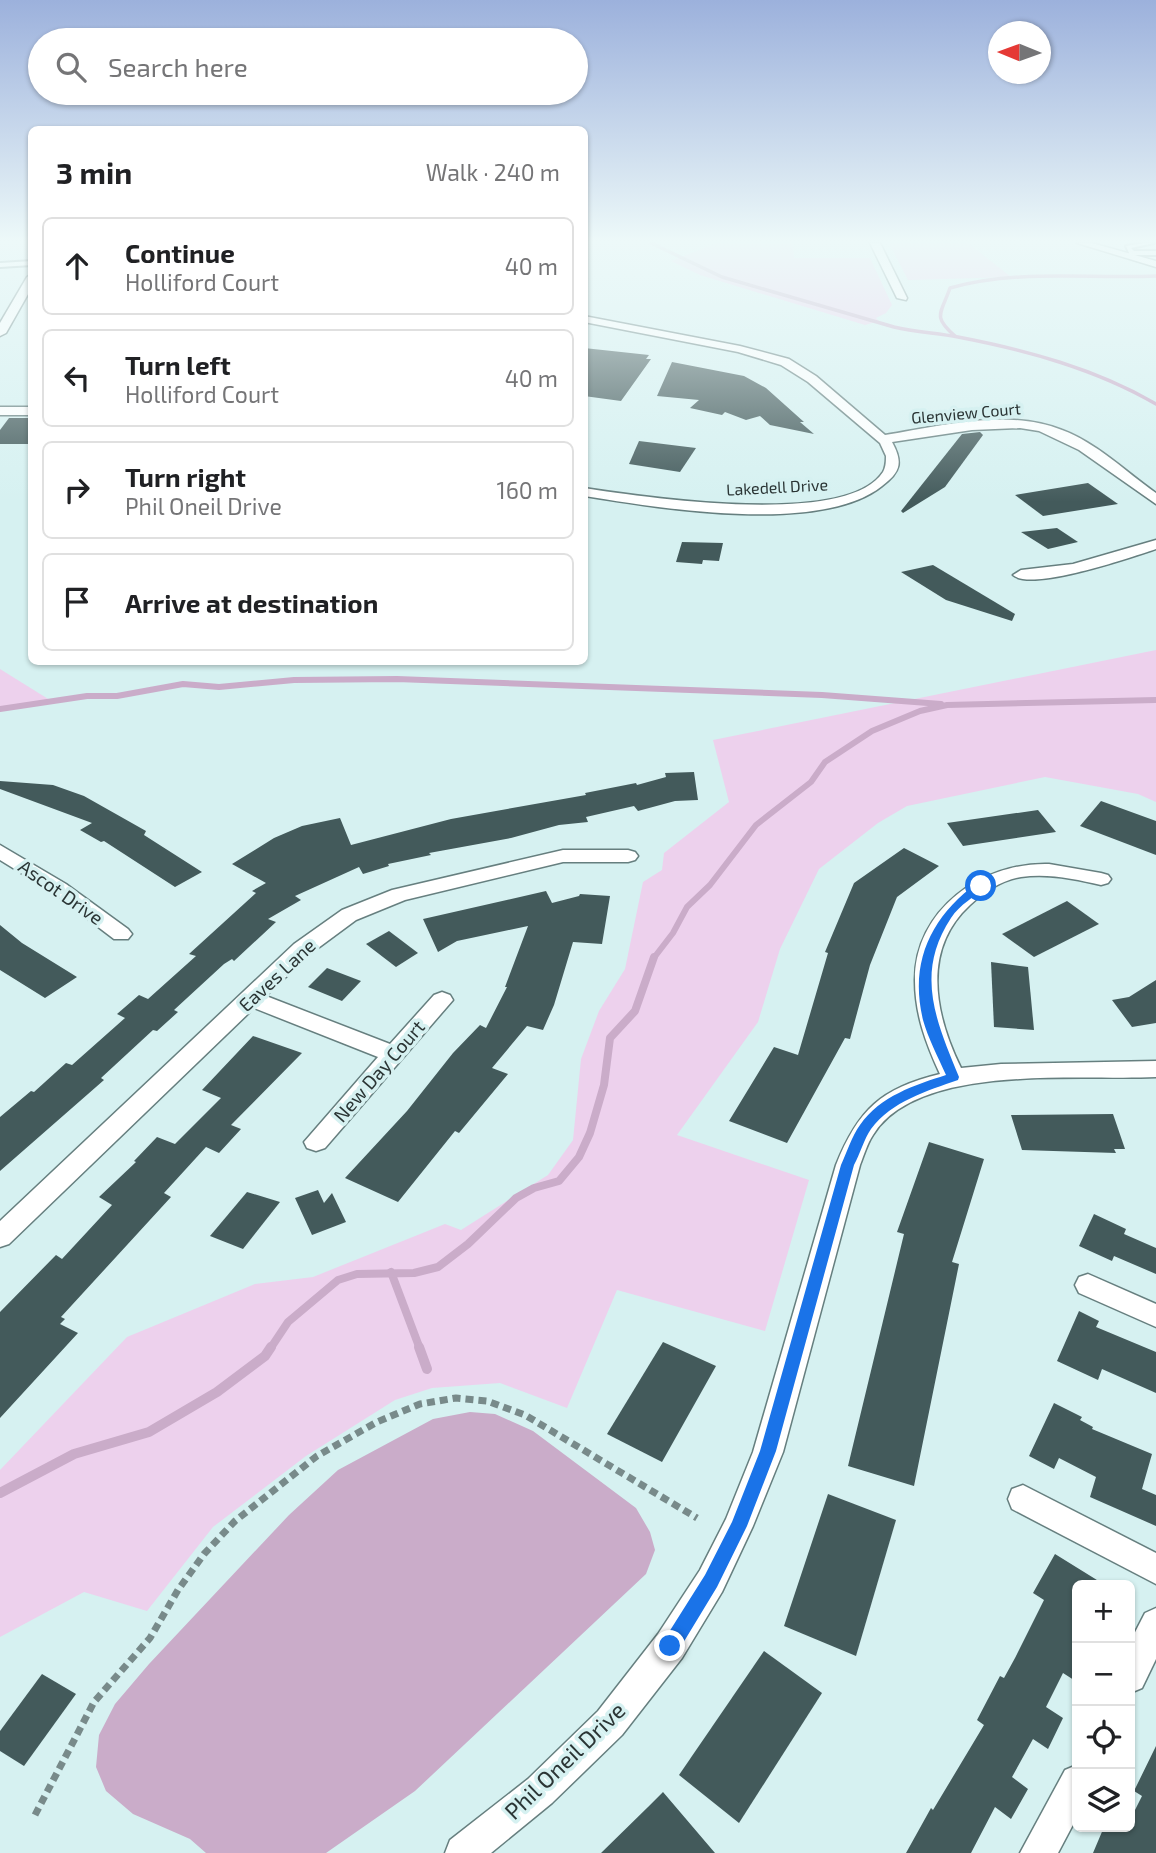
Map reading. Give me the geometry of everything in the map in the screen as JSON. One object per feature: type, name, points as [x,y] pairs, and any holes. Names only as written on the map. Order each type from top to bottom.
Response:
[{"type":"street","points":[[638,329],[740,349],[785,362],[812,379],[883,439]]},
{"type":"street","points":[[0,411],[28,411]]},
{"type":"street","name":"Glenview Court","points":[[883,439],[995,425],[1038,426],[1068,438],[1156,500]]},
{"type":"street","name":"Lakedell Drive","points":[[588,493],[675,505],[738,509],[825,504],[863,493],[887,476],[893,456],[883,439]]},
{"type":"street","points":[[1021,575],[1059,574],[1086,568],[1156,544]]},
{"type":"street","name":"Ascot Drive","points":[[0,851],[59,888],[121,934]]},
{"type":"street","name":"Eaves Lane","points":[[0,1237],[325,931],[374,904],[399,895],[563,856],[628,856]]},
{"type":"street","points":[[953,1077],[934,1034],[926,998],[925,971],[929,951],[946,916],[960,901],[981,886],[1009,874],[1051,869],[1101,879]]},
{"type":"street","points":[[251,998],[393,1054]]},
{"type":"street","name":"New Day Court","points":[[316,1142],[442,1000]]},
{"type":"street","name":"Phil Oneil Drive","points":[[463,1853],[540,1791],[610,1723],[670,1646],[716,1570],[738,1526],[768,1451],[848,1165],[866,1127],[887,1106],[913,1091],[953,1077],[993,1072],[1156,1069]]},
{"type":"street","points":[[1088,1285],[1156,1316]]},
{"type":"street","points":[[1023,1499],[1156,1569]]},
{"type":"street","points":[[1135,1666],[1156,1623]]},
{"type":"street","points":[[1038,1853],[1072,1791]]},
{"type":"path","points":[[35,1815],[94,1702],[150,1638],[178,1590],[204,1554],[235,1521],[317,1456],[377,1422],[420,1404],[456,1398],[487,1401],[525,1415],[697,1518]]},
{"type":"shaded area","points":[[1156,650],[1156,802],[1138,794],[1045,777],[907,806],[878,823],[819,869],[780,949],[758,1022],[677,1135],[809,1180],[765,1331],[617,1290],[567,1408],[500,1383],[432,1388],[395,1400],[306,1456],[213,1527],[147,1611],[84,1592],[0,1637],[0,1470],[127,1337],[255,1284],[313,1277],[445,1224],[461,1230],[548,1175],[573,1140],[581,1059],[599,1011],[625,969],[643,882],[662,870],[664,853],[729,802],[713,740]]},
{"type":"shaded area","points":[[0,669],[53,702],[0,709]]},
{"type":"shaded area","points":[[470,1412],[495,1414],[533,1431],[636,1508],[650,1532],[655,1550],[646,1574],[415,1791],[326,1853],[206,1853],[190,1839],[133,1814],[106,1791],[96,1767],[99,1735],[115,1704],[289,1515],[338,1470],[433,1419]]},
{"type":"building","points":[[588,348],[649,355],[646,359],[651,359],[621,401],[588,397]]},
{"type":"building","points":[[672,362],[744,376],[766,388],[814,434],[770,425],[760,416],[746,420],[725,412],[722,415],[690,408],[699,400],[657,396]]},
{"type":"building","points":[[9,418],[28,418],[28,444],[0,444],[0,430]]},
{"type":"building","points":[[980,432],[983,435],[945,487],[903,513],[901,511],[962,434]]},
{"type":"building","points":[[639,441],[696,448],[680,472],[629,464]]},
{"type":"building","points":[[1088,483],[1118,504],[1043,516],[1015,495]]},
{"type":"building","points":[[1057,528],[1078,542],[1048,549],[1021,532]]},
{"type":"building","points":[[682,542],[723,543],[719,561],[703,560],[702,564],[676,562]]},
{"type":"building","points":[[933,565],[1015,614],[1012,621],[946,600],[901,572]]},
{"type":"building","points":[[694,772],[698,800],[675,801],[638,811],[634,806],[586,817],[588,822],[559,825],[511,838],[429,853],[431,855],[388,864],[389,866],[363,874],[359,867],[295,896],[301,900],[268,919],[276,922],[234,961],[232,959],[224,964],[174,1010],[178,1012],[157,1031],[153,1030],[101,1078],[104,1080],[0,1171],[0,1117],[31,1091],[34,1092],[66,1063],[72,1065],[125,1018],[117,1014],[139,995],[148,999],[196,956],[189,954],[256,893],[252,891],[266,883],[232,864],[274,838],[302,826],[340,818],[351,845],[451,819],[586,795],[585,793],[636,783],[637,785],[666,777],[665,773]]},
{"type":"building","points":[[0,781],[53,785],[84,796],[146,831],[144,835],[202,872],[175,887],[104,841],[101,842],[80,830],[92,823],[0,789]]},
{"type":"building","points":[[1101,801],[1156,821],[1156,855],[1080,826]]},
{"type":"building","points":[[1038,810],[1056,832],[963,846],[947,823]]},
{"type":"building","points":[[904,848],[939,866],[897,897],[870,965],[850,1039],[845,1038],[787,1143],[729,1121],[774,1047],[798,1055],[828,953],[825,952],[854,883]]},
{"type":"building","points":[[546,891],[552,903],[580,894],[610,896],[602,944],[573,942],[554,1005],[543,1030],[527,1026],[492,1068],[508,1074],[459,1133],[455,1131],[398,1202],[345,1178],[407,1111],[453,1053],[480,1025],[486,1028],[507,987],[528,926],[457,941],[438,952],[423,919]]},
{"type":"building","points":[[1067,901],[1099,924],[1034,957],[1002,934]]},
{"type":"building","points":[[0,925],[22,943],[77,977],[45,998],[0,970]]},
{"type":"building","points":[[389,931],[418,953],[396,967],[366,944]]},
{"type":"building","points":[[991,962],[1028,967],[1034,1030],[994,1027]]},
{"type":"building","points":[[327,968],[361,981],[342,1001],[308,987]]},
{"type":"building","points":[[1156,980],[1156,1023],[1132,1027],[1112,1000],[1129,997]]},
{"type":"building","points":[[253,1036],[302,1053],[231,1125],[241,1129],[219,1153],[206,1147],[164,1193],[171,1197],[61,1317],[65,1319],[60,1324],[78,1333],[0,1418],[0,1312],[56,1255],[62,1259],[112,1205],[99,1197],[136,1162],[134,1161],[157,1137],[175,1144],[221,1098],[202,1090]]},
{"type":"building","points":[[1113,1114],[1125,1149],[1114,1149],[1116,1153],[1022,1150],[1011,1115]]},
{"type":"building","points":[[929,1142],[984,1159],[952,1262],[959,1264],[914,1486],[848,1466],[904,1234],[897,1232]]},
{"type":"building","points":[[318,1190],[324,1203],[332,1193],[346,1222],[312,1235],[295,1198]]},
{"type":"building","points":[[247,1192],[280,1202],[243,1249],[210,1236]]},
{"type":"building","points":[[1094,1214],[1126,1229],[1124,1234],[1156,1248],[1156,1274],[1114,1256],[1112,1261],[1079,1246]]},
{"type":"building","points":[[1079,1311],[1099,1321],[1096,1327],[1156,1352],[1156,1393],[1102,1369],[1098,1380],[1057,1361]]},
{"type":"building","points":[[663,1342],[716,1366],[662,1462],[607,1434]]},
{"type":"building","points":[[1054,1403],[1082,1417],[1080,1420],[1093,1427],[1092,1429],[1152,1454],[1142,1489],[1156,1495],[1156,1526],[1090,1497],[1096,1477],[1059,1458],[1054,1469],[1029,1456]]},
{"type":"building","points":[[828,1494],[896,1520],[856,1656],[784,1626]]},
{"type":"building","points":[[1055,1554],[1097,1580],[1072,1580],[1072,1679],[1063,1673],[1046,1707],[1063,1718],[1048,1749],[1033,1739],[1012,1777],[1028,1789],[1011,1819],[995,1807],[971,1853],[906,1853],[984,1725],[977,1720],[1000,1676],[1004,1678],[1044,1600],[1033,1593]]},
{"type":"building","points":[[764,1651],[822,1693],[739,1823],[679,1775]]},
{"type":"building","points":[[42,1674],[76,1694],[24,1766],[0,1751],[0,1731]]},
{"type":"building","points":[[1156,1746],[1156,1853],[1093,1853],[1102,1832],[1135,1832],[1135,1810],[1142,1796],[1135,1789]]},
{"type":"building","points":[[663,1792],[715,1853],[601,1853],[648,1807]]},
{"type":"waterway","points":[[907,329],[958,337],[1060,362],[1109,381],[1156,404]]},
{"type":"waterway","points":[[948,329],[955,336]]},
{"type":"waterway","points":[[0,709],[87,696],[117,696],[183,684],[219,687],[294,680],[397,679],[822,695],[941,704]]},
{"type":"waterway","points":[[654,958],[673,933],[687,907],[710,885],[756,825],[811,782],[825,762],[872,731],[920,711],[947,705],[1156,700]]},
{"type":"waterway","points":[[392,1273],[414,1273],[438,1267],[468,1244],[516,1198],[534,1188],[559,1181],[579,1157],[590,1133],[604,1085],[610,1038],[635,1011],[654,958]]},
{"type":"waterway","points":[[270,1349],[288,1322],[338,1280],[357,1274],[392,1273]]},
{"type":"waterway","points":[[392,1273],[420,1349]]},
{"type":"waterway","points":[[0,1493],[74,1454],[149,1432],[217,1392],[265,1356],[271,1347]]},
{"type":"waterway","points":[[419,1347],[427,1369]]},
{"type":"route","points":[[670,1646],[711,1581],[738,1526],[768,1451],[848,1165],[866,1127],[887,1106],[913,1091],[953,1077],[929,1019],[925,971],[929,951],[946,916],[960,901],[981,886]]}]
